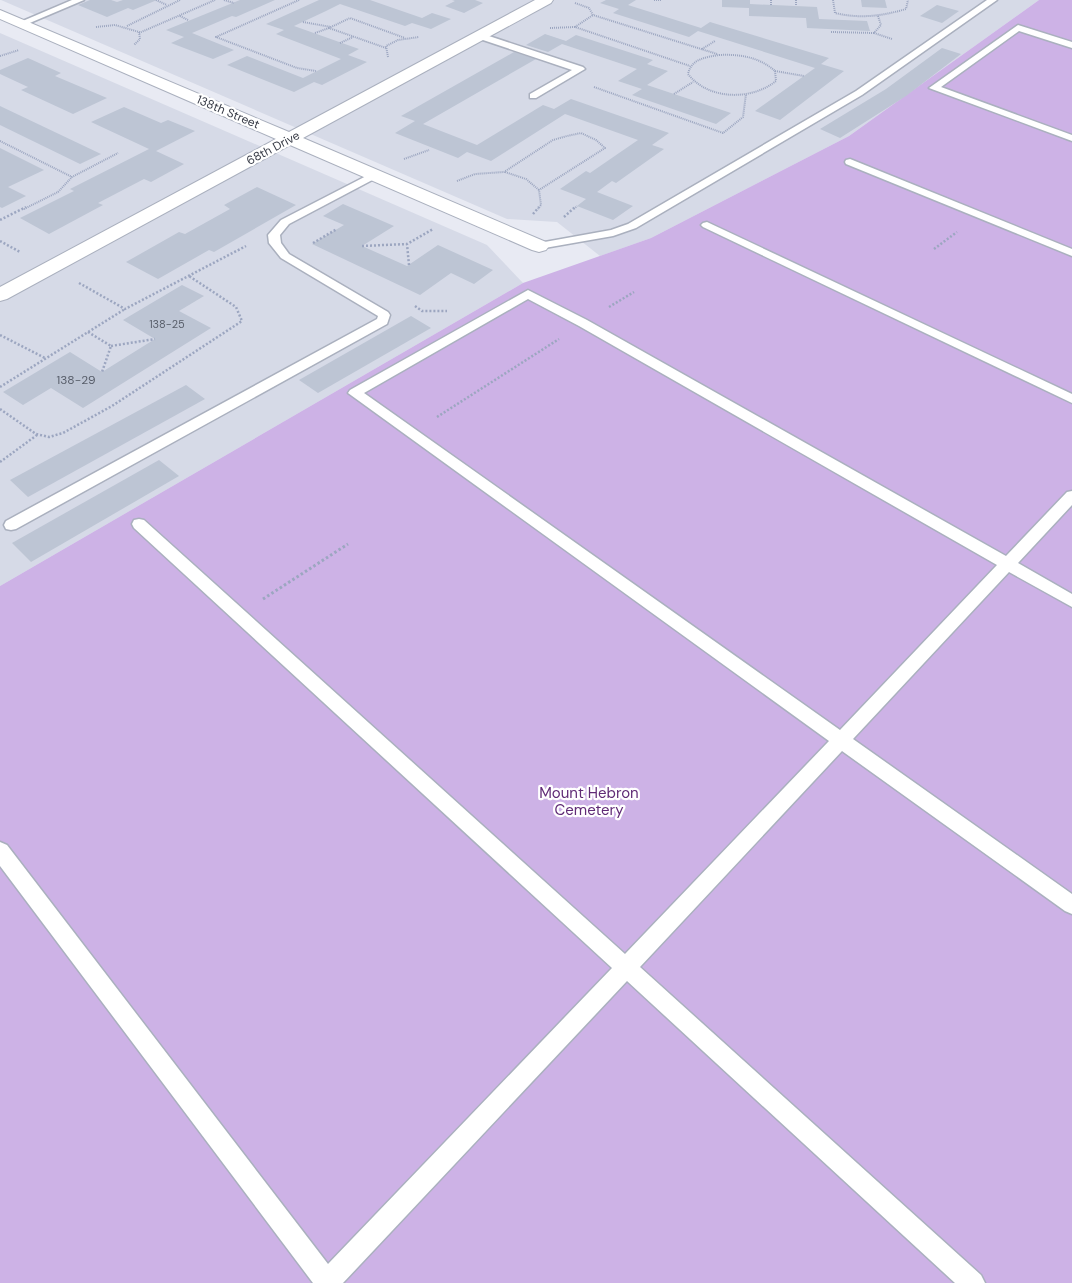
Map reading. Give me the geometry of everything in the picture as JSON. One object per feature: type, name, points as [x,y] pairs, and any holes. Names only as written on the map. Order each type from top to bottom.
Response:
[{"type":"street","name":"68th Drive","points":[[0,295],[546,0]]},
{"type":"street","name":"138th Street","points":[[0,14],[539,246]]},
{"type":"lane","points":[[22,23],[80,0]]},
{"type":"lane","points":[[539,246],[613,233],[632,226],[859,94],[993,0]]},
{"type":"lane","points":[[1072,45],[1018,28],[934,88],[1072,138]]},
{"type":"lane","points":[[480,36],[580,68],[533,96]]},
{"type":"lane","points":[[850,162],[1072,252]]},
{"type":"lane","points":[[11,525],[382,321],[384,315],[285,256],[276,243],[274,235],[285,222],[374,175]]},
{"type":"lane","points":[[707,225],[1072,400]]},
{"type":"lane","points":[[1072,601],[583,323],[528,294],[355,393],[1072,905]]},
{"type":"lane","points":[[0,851],[328,1283],[1072,496]]},
{"type":"lane","points":[[139,524],[627,966],[973,1283]]},
{"type":"path","points":[[156,0],[167,5]]},
{"type":"path","points":[[125,27],[180,0]]},
{"type":"path","points":[[90,29],[116,25],[139,33],[215,0]]},
{"type":"path","points":[[224,0],[234,3]]},
{"type":"path","points":[[299,0],[216,37],[297,68],[316,71]]},
{"type":"path","points":[[654,0],[662,0]]},
{"type":"path","points":[[770,0],[771,5]]},
{"type":"path","points":[[796,0],[796,6]]},
{"type":"path","points":[[833,0],[835,12],[858,17],[878,16],[906,9],[908,0]]},
{"type":"path","points":[[575,3],[589,8],[593,15],[719,55],[748,57],[765,63],[775,71],[804,76]]},
{"type":"path","points":[[575,27],[593,15]]},
{"type":"path","points":[[179,16],[188,20]]},
{"type":"path","points":[[874,33],[880,25],[878,16]]},
{"type":"path","points":[[316,33],[350,18],[405,38]]},
{"type":"path","points":[[302,22],[332,27]]},
{"type":"path","points":[[546,27],[575,27],[690,66]]},
{"type":"path","points":[[329,28],[386,48]]},
{"type":"path","points":[[832,32],[874,33],[892,39]]},
{"type":"path","points":[[134,45],[140,40],[139,33]]},
{"type":"path","points":[[340,42],[354,37]]},
{"type":"path","points":[[702,49],[715,40]]},
{"type":"path","points":[[0,56],[22,49]]},
{"type":"path","points":[[748,57],[753,52]]},
{"type":"path","points":[[719,55],[697,61],[690,66],[688,74],[693,82],[716,92],[746,94],[772,86],[776,81],[775,71]]},
{"type":"path","points":[[674,94],[693,82]]},
{"type":"path","points":[[593,87],[723,133],[743,117],[746,94]]},
{"type":"path","points":[[504,172],[553,140],[567,136],[582,134],[596,140],[605,148],[539,190]]},
{"type":"path","points":[[0,141],[72,177]]},
{"type":"path","points":[[396,161],[429,150]]},
{"type":"path","points":[[0,220],[58,192],[72,177],[118,153]]},
{"type":"path","points":[[456,181],[475,174],[504,172],[526,179],[539,190],[541,205],[532,215]]},
{"type":"path","points":[[557,222],[577,206]]},
{"type":"path","points":[[362,246],[407,244],[440,224]]},
{"type":"path","points":[[0,240],[27,256]]},
{"type":"path","points":[[407,244],[409,265]]},
{"type":"path","points":[[0,387],[125,309],[246,246]]},
{"type":"path","points":[[0,409],[37,435],[52,438],[87,423],[242,321],[236,307],[189,276]]},
{"type":"path","points":[[72,279],[125,309]]},
{"type":"path","points":[[437,417],[583,323]]},
{"type":"path","points":[[88,332],[111,346],[155,339]]},
{"type":"path","points":[[0,335],[45,359]]},
{"type":"path","points":[[102,372],[111,346]]},
{"type":"path","points":[[0,462],[37,435]]},
{"type":"path","points":[[239,614],[348,544]]},
{"type":"shaded area","points":[[1,0],[1039,0],[849,136],[651,238],[600,256],[557,222],[507,219]]},
{"type":"shaded area","points":[[0,33],[487,245],[523,283],[0,586]]},
{"type":"green space","name":"Mount Hebron Cemetery","points":[[1039,0],[1072,0],[1072,1283],[0,1283],[0,586],[523,283],[651,238],[849,136]]},
{"type":"building","points":[[90,0],[111,0],[117,2],[123,0],[157,0],[133,10],[128,8],[107,17],[78,5]]},
{"type":"building","points":[[240,0],[275,0],[192,33],[234,50],[213,59],[171,43],[184,37],[166,30]]},
{"type":"building","points":[[319,0],[370,0],[422,18],[432,13],[451,19],[431,29],[412,23],[405,26],[340,4],[294,26],[359,49],[348,55],[367,62],[322,85],[314,82],[294,92],[227,65],[247,56],[303,78],[341,59],[276,34],[284,30],[266,24]]},
{"type":"building","points":[[452,0],[475,0],[483,3],[464,13],[445,6],[455,1]]},
{"type":"building","points":[[606,0],[636,0],[628,5],[701,28],[710,22],[829,58],[821,64],[844,71],[780,120],[755,111],[815,68],[698,31],[689,37],[613,13],[619,9],[600,3]]},
{"type":"building","points":[[722,0],[750,0],[750,4],[817,7],[819,19],[867,21],[870,31],[807,28],[806,18],[749,16],[749,8],[722,7]]},
{"type":"building","points":[[861,0],[885,0],[887,8],[862,7]]},
{"type":"building","points":[[937,5],[959,11],[942,23],[920,16]]},
{"type":"building","points":[[545,34],[566,41],[576,35],[653,60],[647,64],[668,71],[647,85],[731,113],[716,124],[632,95],[642,89],[618,81],[637,69],[562,44],[548,52],[526,45]]},
{"type":"building","points":[[942,48],[961,54],[906,96],[840,138],[820,129],[886,89]]},
{"type":"building","points":[[514,52],[536,59],[423,124],[477,145],[543,105],[554,109],[571,99],[669,133],[652,145],[664,149],[616,183],[612,181],[597,192],[633,206],[613,220],[577,206],[586,199],[560,189],[586,171],[590,173],[638,140],[565,114],[491,161],[467,152],[458,158],[395,133],[415,121],[401,116]]},
{"type":"building","points":[[28,58],[61,73],[55,76],[107,98],[73,114],[21,90],[28,87],[0,74],[0,70]]},
{"type":"building","points":[[0,106],[101,154],[80,164],[0,125]]},
{"type":"building","points":[[124,107],[161,123],[168,120],[195,131],[156,151],[184,164],[151,182],[144,179],[98,203],[103,205],[49,234],[20,218],[74,191],[70,189],[149,149],[91,122]]},
{"type":"building","points":[[0,148],[44,170],[8,187],[26,196],[2,208],[0,207]]},
{"type":"building","points":[[257,187],[296,205],[214,252],[209,250],[158,279],[126,262],[179,232],[185,234],[230,209],[224,205]]},
{"type":"building","points":[[343,204],[394,226],[362,246],[407,266],[438,245],[493,270],[474,284],[451,273],[420,295],[312,244],[344,225],[323,216]]},
{"type":"building","points":[[182,285],[204,296],[179,311],[211,328],[83,408],[51,388],[23,405],[3,392],[70,352],[102,372],[155,339],[123,320]]},
{"type":"building","points":[[411,316],[431,328],[318,393],[299,380]]},
{"type":"building","points":[[186,385],[205,399],[28,497],[10,480]]},
{"type":"building","points":[[159,460],[179,476],[31,562],[12,543]]}]
